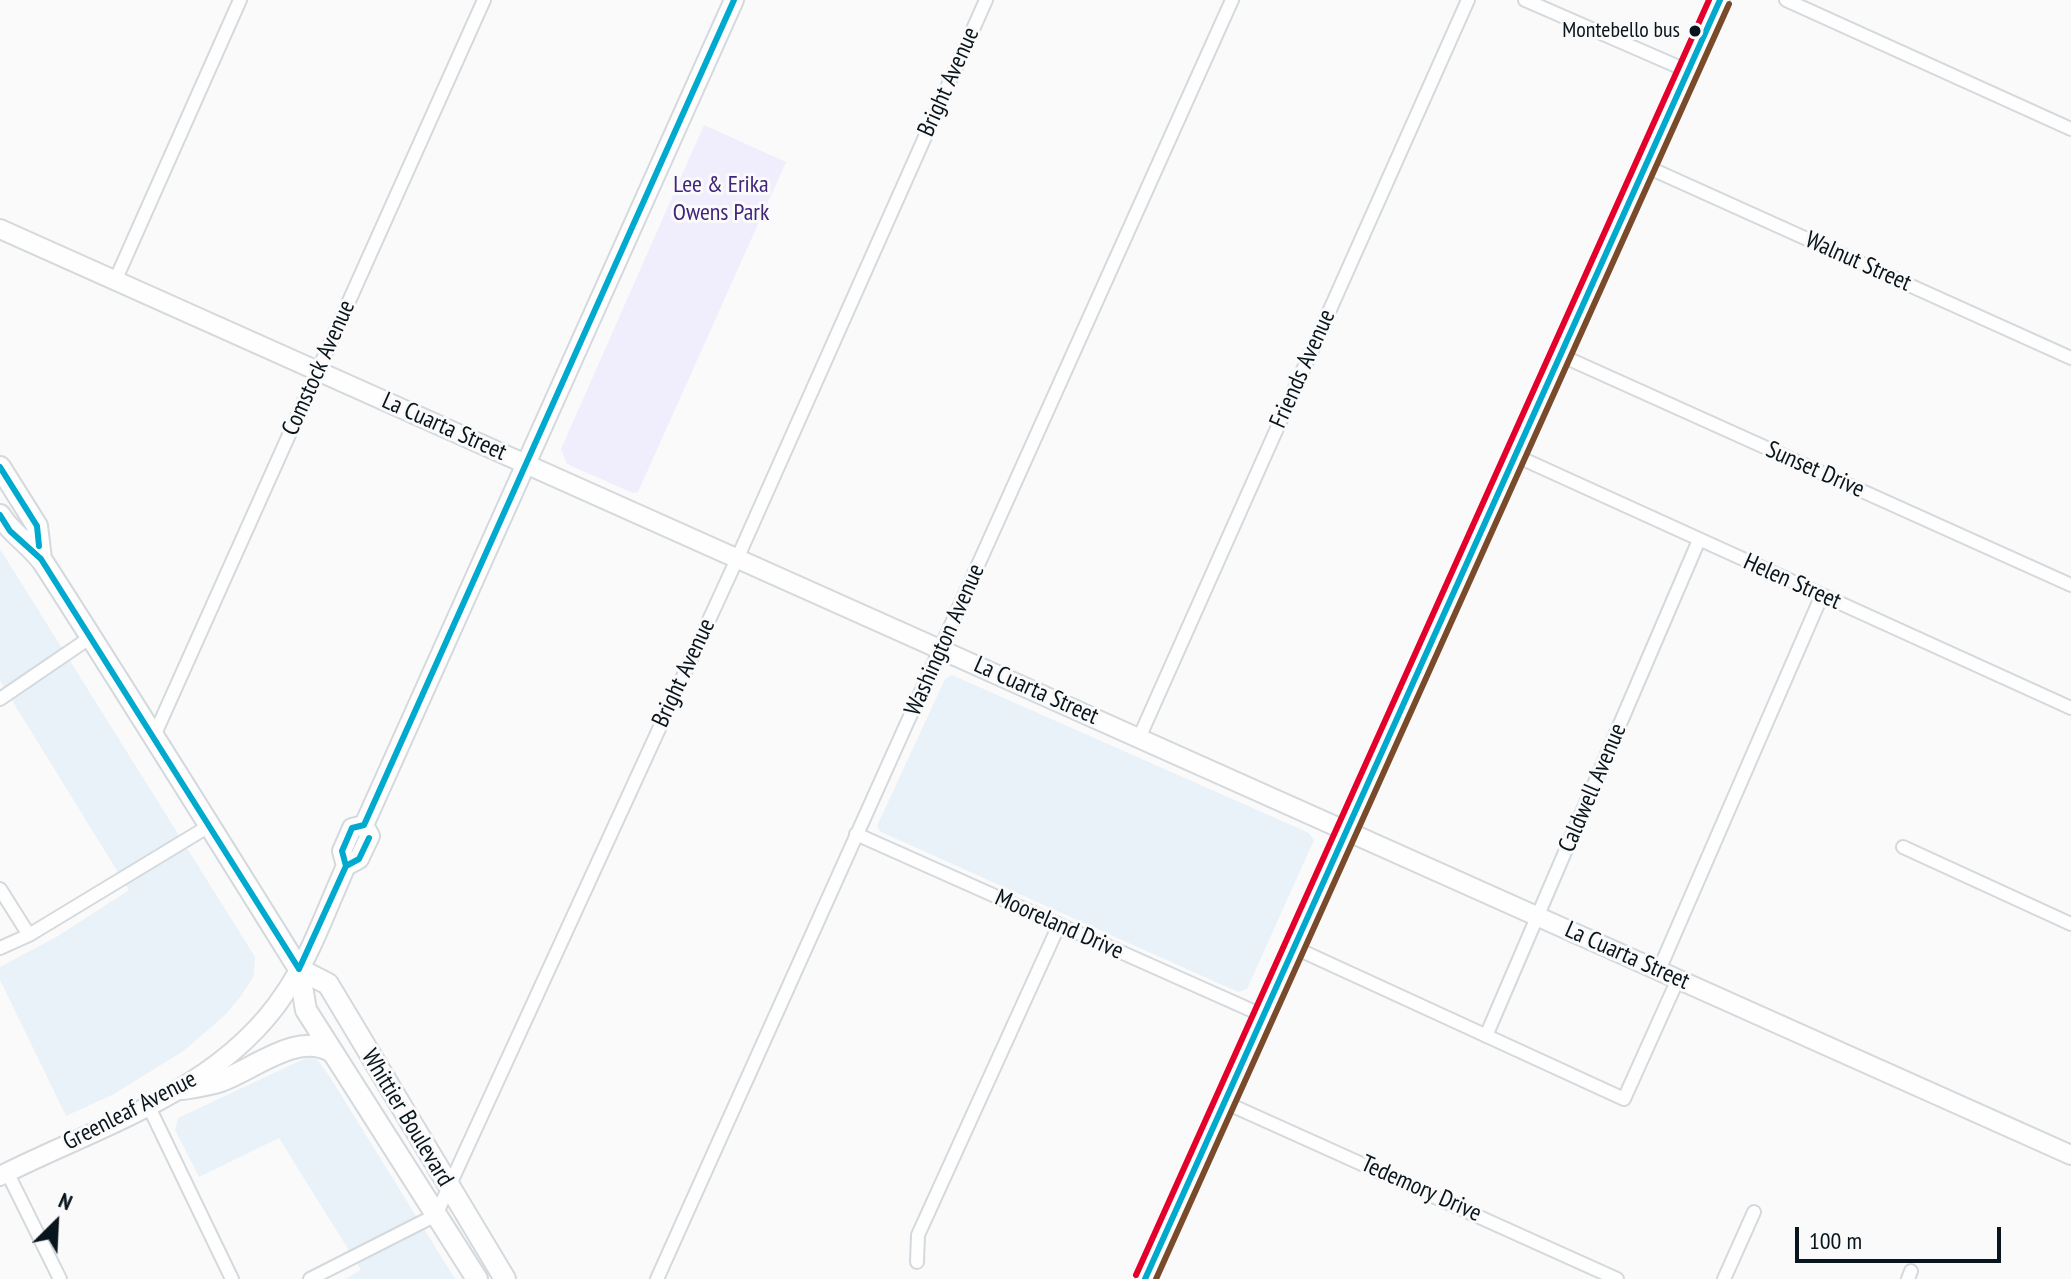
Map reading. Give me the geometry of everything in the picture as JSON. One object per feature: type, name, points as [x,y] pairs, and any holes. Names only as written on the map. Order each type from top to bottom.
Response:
[{"type":"main road","name":"Whittier Boulevard","points":[[0,467],[37,526],[41,559]]},
{"type":"main road","name":"Whittier Boulevard","points":[[0,515],[10,531],[41,559],[154,736],[299,969],[306,1010],[477,1279]]},
{"type":"main road","name":"Whittier Boulevard","points":[[299,969],[328,984],[505,1279]]},
{"type":"main road","points":[[183,1089],[219,1082],[297,1046],[313,1044],[332,1052]]},
{"type":"street","points":[[115,281],[240,0]]},
{"type":"street","name":"Comstock Avenue","points":[[154,736],[484,0]]},
{"type":"street","name":"Greenleaf Avenue","points":[[4,1174],[183,1089],[212,1068],[265,1018],[299,969],[346,866],[342,851],[352,828],[364,825],[734,0]]},
{"type":"street","name":"Bright Avenue","points":[[436,1215],[737,559],[986,0]]},
{"type":"street","name":"Washington Avenue","points":[[657,1279],[1232,0]]},
{"type":"street","name":"Friends Avenue","points":[[1139,738],[1468,0]]},
{"type":"street","points":[[1525,0],[1688,71]]},
{"type":"street","points":[[1145,1279],[1345,828],[1720,0]]},
{"type":"street","points":[[1786,0],[2071,129]]},
{"type":"street","name":"Walnut Street","points":[[1645,166],[2071,358]]},
{"type":"street","name":"La Cuarta Street","points":[[0,229],[2071,1155]]},
{"type":"street","name":"Sunset Drive","points":[[1560,355],[2071,585]]},
{"type":"street","name":"Helen Street","points":[[1514,455],[2071,708]]},
{"type":"street","name":"Caldwell Avenue","points":[[1486,1036],[1699,540]]},
{"type":"street","points":[[1659,970],[1822,595]]},
{"type":"street","points":[[0,699],[91,637]]},
{"type":"street","points":[[0,948],[29,935],[209,826]]},
{"type":"street","name":"Mooreland Drive","points":[[856,834],[1262,1015]]},
{"type":"street","points":[[1903,847],[2071,924]]},
{"type":"street","points":[[0,889],[29,935]]},
{"type":"street","points":[[917,1262],[918,1235],[1059,925]]},
{"type":"street","points":[[1293,947],[1624,1099],[1678,979]]},
{"type":"street","name":"Tedemory Drive","points":[[1224,1102],[1617,1279]]},
{"type":"street","points":[[148,1105],[232,1279]]},
{"type":"street","points":[[4,1174],[60,1279]]},
{"type":"street","points":[[1724,1279],[1754,1212]]},
{"type":"street","points":[[310,1279],[436,1215]]},
{"type":"shaded area","points":[[0,549],[255,957],[254,976],[241,996],[225,1015],[185,1050],[114,1094],[66,1116],[0,980],[0,967],[58,936],[129,890],[0,681]]},
{"type":"shaded area","points":[[952,675],[1309,833],[1314,840],[1247,989],[1238,992],[881,832],[877,826],[945,679]]},
{"type":"shaded area","points":[[308,1057],[317,1059],[330,1077],[455,1279],[345,1279],[361,1270],[279,1138],[199,1177],[175,1130],[178,1118]]},
{"type":"green space","name":"Lee & Erika Owens Park","points":[[704,125],[786,162],[638,492],[633,493],[567,464],[561,449]]},
{"type":"transit line","points":[[346,866],[342,851],[352,828],[364,825],[734,0]]},
{"type":"transit line","points":[[1136,1275],[1709,0]]},
{"type":"transit line","points":[[1145,1279],[1720,0]]},
{"type":"transit line","points":[[1156,1279],[1729,4]]},
{"type":"transit line","points":[[0,467],[37,526],[39,546]]},
{"type":"transit line","points":[[0,515],[10,531],[41,559],[299,969]]},
{"type":"transit line","points":[[299,969],[346,866],[359,859],[369,838]]},
{"type":"place","name":"Montebello bus","points":[[1695,31]]}]
